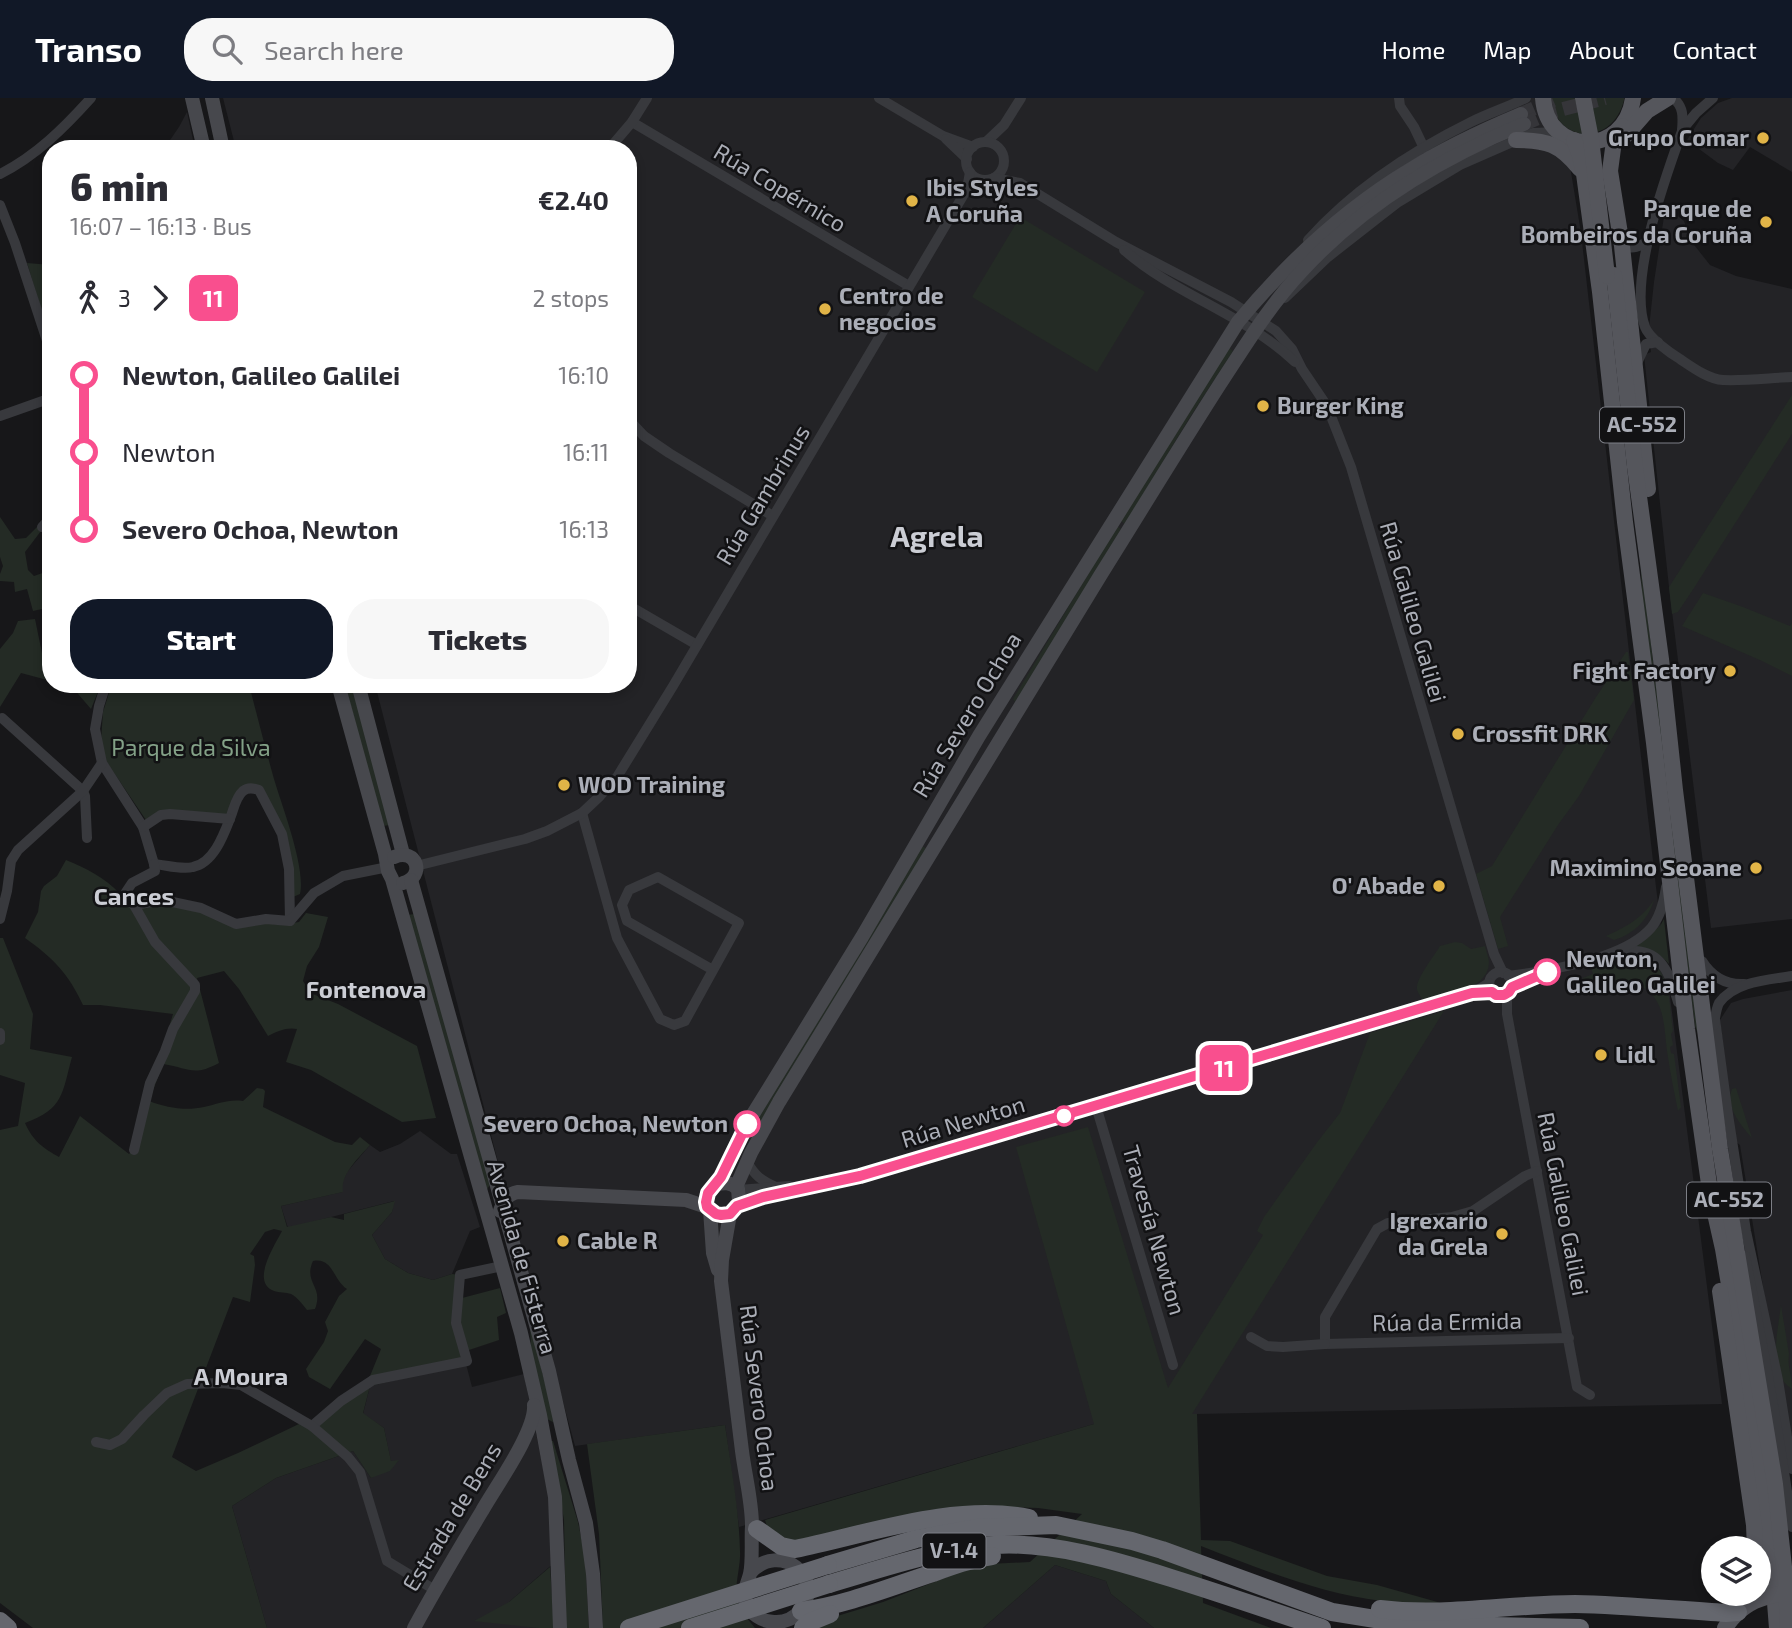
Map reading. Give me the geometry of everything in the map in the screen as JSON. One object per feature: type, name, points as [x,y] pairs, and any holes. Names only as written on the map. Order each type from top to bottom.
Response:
[{"type":"highway","points":[[754,1525],[781,1546],[795,1549],[940,1517],[1006,1514],[1056,1525]]},
{"type":"highway","name":"V-1.4","points":[[629,1628],[916,1539],[976,1528],[1056,1525],[1162,1550],[1332,1612],[1405,1624],[1580,1628]]},
{"type":"highway","points":[[780,1560],[878,1530]]},
{"type":"highway","name":"V-1.4","points":[[690,1628],[934,1554],[995,1545],[1036,1546],[1131,1566],[1322,1628]]},
{"type":"highway","points":[[795,1621],[817,1609],[986,1557],[1026,1553],[1082,1555]]},
{"type":"highway","points":[[1286,1595],[1396,1611],[1575,1604],[1738,1612]]},
{"type":"highway","points":[[0,1620],[8,1628]]},
{"type":"main road","points":[[192,98],[202,140]]},
{"type":"main road","points":[[212,98],[221,140]]},
{"type":"main road","points":[[1543,98],[1548,118],[1559,132],[1574,140],[1596,142],[1612,135],[1641,106],[1668,98]]},
{"type":"main road","name":"AC-552","points":[[1583,98],[1611,275],[1720,1149],[1775,1483],[1788,1628]]},
{"type":"main road","name":"AC-552","points":[[1590,98],[1597,139],[1635,518],[1639,621]]},
{"type":"main road","name":"AC-552","points":[[1633,98],[1615,141],[1610,171],[1625,247],[1646,462],[1661,659]]},
{"type":"main road","points":[[1615,192],[1617,161],[1624,138],[1633,124],[1647,111],[1668,98]]},
{"type":"main road","name":"Rúa Severo Ochoa","points":[[721,1281],[722,1260],[733,1210],[739,1202],[737,1188],[747,1162],[779,1102],[1184,440],[1262,322],[1300,273],[1331,242],[1372,208],[1453,156],[1523,119],[1467,138],[1408,170],[1372,195],[1337,222],[1276,280],[1243,317],[979,736],[862,937],[750,1119],[710,1199],[713,1253],[721,1281],[754,1525],[750,1573],[744,1592],[746,1602],[766,1625],[795,1621],[806,1602],[806,1582],[802,1573],[794,1566],[780,1560],[754,1525]]},
{"type":"main road","points":[[1516,140],[1535,140],[1559,147],[1584,174]]},
{"type":"main road","name":"AC-552","points":[[1574,140],[1584,174],[1600,292],[1625,522],[1687,1029],[1710,1191],[1723,1249],[1756,1440],[1771,1552],[1777,1628]]},
{"type":"main road","points":[[944,832],[937,822],[939,816],[1051,629],[1061,606]]},
{"type":"main road","name":"Avenida de Fisterra","points":[[340,693],[534,1387]]},
{"type":"main road","points":[[360,693],[402,854]]},
{"type":"main road","points":[[402,854],[414,860],[414,873],[401,883],[389,871],[392,858],[402,854]]},
{"type":"main road","name":"Avenida de Fisterra","points":[[414,873],[549,1371],[586,1523],[596,1627]]},
{"type":"main road","name":"Avenida de Fisterra","points":[[491,1162],[500,1176],[537,1192]]},
{"type":"main road","points":[[508,1226],[509,1213],[515,1204],[537,1192],[686,1200],[710,1199],[726,1183],[737,1188]]},
{"type":"main road","name":"AC-552","points":[[1710,1191],[1713,1242],[1754,1536]]},
{"type":"main road","name":"Avenida de Fisterra","points":[[502,1205],[511,1193],[537,1192]]},
{"type":"main road","points":[[710,1199],[721,1215],[733,1210]]},
{"type":"main road","points":[[502,1205],[499,1212],[500,1227],[519,1299],[521,1333]]},
{"type":"main road","name":"Estrada de Bens","points":[[414,1628],[521,1446],[536,1428],[534,1387]]},
{"type":"main road","points":[[561,1628],[555,1497],[546,1446],[536,1428],[548,1428],[554,1433],[590,1548]]},
{"type":"main road","points":[[521,1446],[539,1443],[546,1446]]},
{"type":"main road","points":[[750,1573],[765,1562],[780,1560]]},
{"type":"main road","points":[[1771,1595],[1792,1594]]},
{"type":"main road","points":[[1725,1628],[1746,1606]]},
{"type":"street","points":[[50,140],[91,98]]},
{"type":"street","points":[[617,140],[647,98]]},
{"type":"street","points":[[879,98],[943,136],[972,147],[986,142],[1004,125],[1021,98]]},
{"type":"street","points":[[1399,98],[1400,106],[1424,148]]},
{"type":"street","name":"Rúa Severo Ochoa","points":[[1276,280],[1320,227],[1366,186],[1424,148],[1471,122],[1526,98]]},
{"type":"street","points":[[1668,98],[1679,104],[1682,111],[1682,131],[1665,179],[1649,239],[1641,308],[1646,330],[1692,367],[1720,380],[1792,377]]},
{"type":"street","points":[[1682,131],[1713,98]]},
{"type":"street","name":"Rúa Copérnico","points":[[632,122],[909,286]]},
{"type":"street","points":[[1001,150],[1004,125]]},
{"type":"street","name":"Rúa Severo Ochoa","points":[[1262,322],[1328,257],[1397,204],[1460,164],[1534,133],[1559,132]]},
{"type":"street","points":[[943,136],[967,159],[970,172],[982,179]]},
{"type":"street","points":[[986,142],[1001,150]]},
{"type":"street","points":[[0,174],[13,168],[42,146]]},
{"type":"street","points":[[967,159],[972,147]]},
{"type":"street","name":"Rúa Galileo Galilei","points":[[1001,150],[1004,162],[1020,183]]},
{"type":"street","points":[[993,178],[1002,170],[1004,162]]},
{"type":"street","name":"Rúa Gambrinus","points":[[414,873],[525,839],[565,823],[582,813],[617,777],[967,189],[970,172]]},
{"type":"street","name":"Rúa Galileo Galilei","points":[[982,179],[993,178],[1020,183],[1116,242],[1139,262],[1169,282],[1243,317],[1262,322],[1280,335],[1327,406],[1351,467],[1494,954],[1498,988],[1507,1014],[1577,1387],[1590,1395]]},
{"type":"street","name":"Rúa Gambrinus","points":[[967,189],[982,179]]},
{"type":"street","points":[[0,205],[42,326]]},
{"type":"street","points":[[1625,247],[1640,247],[1649,239]]},
{"type":"street","points":[[1625,247],[1640,253],[1644,267]]},
{"type":"street","points":[[1635,365],[1646,344],[1658,342]]},
{"type":"street","points":[[0,416],[42,401]]},
{"type":"street","points":[[637,429],[669,453],[773,516]]},
{"type":"street","points":[[637,610],[697,645]]},
{"type":"street","points":[[103,693],[95,729],[102,763],[143,827],[155,871],[132,883],[126,892],[128,900],[135,905],[155,942],[195,985],[195,991],[173,1029],[150,1083],[134,1150]]},
{"type":"street","points":[[2,718],[83,791],[87,838]]},
{"type":"street","points":[[0,919],[11,861],[18,850],[83,791],[102,763]]},
{"type":"street","points":[[154,864],[191,868],[204,863],[214,852],[237,799],[248,789],[259,790],[282,834],[289,869],[290,921]]},
{"type":"street","points":[[582,813],[617,939],[660,1019],[674,1025],[685,1021],[713,970],[738,923],[658,877],[629,890],[622,905],[627,921],[713,970]]},
{"type":"street","points":[[143,827],[161,815],[170,814],[230,819]]},
{"type":"street","name":"Rúa Newton","points":[[733,1210],[763,1197],[883,1169],[1604,955],[1640,938],[1652,927],[1664,902],[1668,866]]},
{"type":"street","points":[[290,921],[314,893],[343,876],[389,871]]},
{"type":"street","points":[[135,905],[163,900],[201,908],[236,924],[266,919],[290,921]]},
{"type":"street","points":[[1691,915],[1702,961],[1722,1129],[1777,1423],[1792,1527]]},
{"type":"street","name":"Rúa Newton","points":[[1604,955],[1634,951],[1656,957],[1671,978],[1687,1029]]},
{"type":"street","name":"Rúa Galileo Galilei","points":[[1494,954],[1506,974]]},
{"type":"street","points":[[1702,961],[1708,970],[1721,980],[1732,984],[1748,984],[1792,976]]},
{"type":"street","name":"Rúa Newton","points":[[1498,988],[1497,973],[1557,968]]},
{"type":"street","points":[[1498,988],[1512,981],[1506,974]]},
{"type":"street","points":[[1712,1040],[1718,1005],[1730,993],[1748,984]]},
{"type":"street","points":[[1715,1019],[1746,1231],[1778,1380],[1792,1469]]},
{"type":"street","points":[[0,1033],[0,1040]]},
{"type":"street","points":[[1716,1075],[1727,1108]]},
{"type":"street","name":"Travesía Newton","points":[[1096,1106],[1173,1365]]},
{"type":"street","points":[[747,1162],[761,1180],[777,1187]]},
{"type":"street","points":[[1325,1345],[1325,1317],[1377,1229],[1388,1223],[1452,1217],[1473,1211],[1537,1171]]},
{"type":"street","name":"Rúa Newton","points":[[737,1188],[828,1182]]},
{"type":"street","points":[[312,1426],[341,1401],[373,1380],[467,1361],[456,1322],[460,1275],[502,1266]]},
{"type":"street","name":"Rúa da Ermida","points":[[1251,1337],[1267,1346],[1283,1347],[1569,1338]]},
{"type":"street","points":[[96,1442],[110,1445],[122,1439],[167,1393],[187,1384],[241,1385],[312,1426],[348,1457],[360,1472],[387,1561],[435,1590]]},
{"type":"shaded area","points":[[223,98],[1537,98],[1557,152],[1570,166],[1581,233],[1656,887],[1722,1404],[1197,1414],[1094,1424],[739,1527],[725,1425],[575,1446],[498,1162],[377,693],[637,693],[637,140],[234,140]]},
{"type":"shaded area","points":[[1732,98],[1792,98],[1792,172],[1750,147],[1733,170],[1718,163],[1687,140],[1701,118],[1718,103]]},
{"type":"shaded area","points":[[187,112],[193,140],[170,140]]},
{"type":"shaded area","points":[[1665,210],[1684,221],[1691,241],[1710,265],[1736,276],[1792,289],[1792,919],[1711,928],[1669,587],[1644,355],[1651,352],[1649,328]]},
{"type":"shaded area","points":[[1792,990],[1792,1439],[1766,1305],[1740,1145],[1735,1141],[1720,1020],[1731,1003]]},
{"type":"shaded area","points":[[420,1131],[451,1154],[457,1154],[480,1227],[470,1231],[452,1274],[433,1280],[408,1273],[385,1259],[372,1235],[392,1212],[394,1201],[288,1228],[281,1206],[342,1192],[341,1185],[347,1172],[370,1145],[380,1152],[400,1144]]},
{"type":"shaded area","points":[[466,1364],[472,1387],[524,1374],[551,1507],[554,1563],[509,1602],[539,1628],[267,1628],[232,1506],[276,1478],[353,1451],[371,1478],[398,1461],[391,1462],[384,1428],[363,1414],[370,1386]]},
{"type":"shaded area","points":[[1055,1565],[1106,1581],[1111,1594],[1154,1628],[983,1628]]},
{"type":"green space","points":[[1551,98],[1624,100],[1618,115],[1609,126],[1585,134],[1563,125],[1555,113]]},
{"type":"green space","points":[[1020,217],[1145,292],[1097,372],[972,297]]},
{"type":"green space","points":[[27,263],[42,264],[42,312]]},
{"type":"green space","points":[[1229,348],[1233,351],[1125,524],[1120,520]]},
{"type":"green space","points":[[1792,395],[1792,434],[1678,612],[1672,614],[1669,587]]},
{"type":"green space","points":[[0,517],[15,539],[26,538],[38,526],[41,531],[25,552],[28,570],[34,576],[42,573],[42,609],[33,611],[27,589],[15,592],[14,582],[0,581],[3,566],[0,557]]},
{"type":"green space","points":[[1117,526],[1121,529],[1015,702],[1013,699]]},
{"type":"green space","points":[[1640,553],[1698,1034],[1642,597]]},
{"type":"green space","points":[[1703,593],[1790,626],[1792,623],[1792,676],[1682,626]]},
{"type":"green space","points":[[35,619],[42,653],[42,679],[21,673],[0,707],[0,649],[13,633],[18,621]]},
{"type":"green space","points":[[1626,652],[1634,700],[1579,796],[1500,917],[1508,946],[1498,949],[1476,874],[1492,866]]},
{"type":"green space","points":[[77,693],[97,693],[91,709]]},
{"type":"green space","name":"Parque da Silva","points":[[109,693],[251,693],[297,853],[300,894],[293,897],[286,841],[253,785],[229,813],[223,816],[146,820],[106,761],[101,742],[103,712]]},
{"type":"green space","points":[[347,693],[355,693],[390,825],[383,826]]},
{"type":"green space","points":[[922,846],[927,849],[750,1140],[746,1138]]},
{"type":"green space","points":[[66,860],[108,883],[129,907],[170,904],[199,912],[232,926],[263,923],[282,925],[299,922],[306,913],[328,917],[319,947],[307,966],[303,981],[310,993],[338,1004],[417,1046],[436,1118],[402,1122],[311,1070],[286,1062],[297,1029],[282,1030],[268,1036],[239,989],[224,971],[197,978],[219,1063],[197,1071],[163,1064],[149,1101],[190,1109],[228,1101],[243,1101],[257,1088],[263,1089],[263,1107],[335,1142],[352,1145],[360,1137],[370,1145],[347,1173],[343,1192],[281,1206],[287,1227],[331,1217],[344,1220],[344,1214],[395,1201],[392,1212],[372,1235],[385,1259],[408,1273],[433,1280],[452,1274],[460,1275],[462,1298],[500,1288],[506,1313],[497,1317],[499,1340],[469,1350],[471,1362],[370,1386],[363,1413],[384,1428],[391,1461],[399,1460],[390,1471],[371,1478],[353,1451],[276,1478],[232,1506],[267,1628],[33,1628],[0,1603],[0,1130],[18,1126],[25,1083],[0,1075],[0,938],[3,938],[33,1014],[30,1049],[72,1057],[59,1098],[47,1112],[25,1123],[39,1143],[59,1157],[80,1116],[129,1154],[131,1152],[173,1014],[83,1005],[59,967],[25,938],[38,912],[41,891],[57,876]],"holes":[[[274,1229],[282,1231],[266,1263],[264,1280],[267,1286],[274,1291],[291,1294],[307,1310],[315,1309],[317,1295],[310,1275],[313,1261],[320,1261],[329,1266],[347,1289],[339,1296],[325,1322],[328,1331],[306,1369],[309,1377],[330,1389],[365,1339],[381,1349],[370,1376],[309,1428],[301,1423],[196,1471],[172,1457],[233,1297],[250,1302],[255,1265],[254,1256],[250,1254],[265,1232]]]},
{"type":"green space","points":[[1654,900],[1644,920],[1634,930],[1614,940],[1606,936],[1633,922]]},
{"type":"green space","points":[[415,914],[491,1183],[486,1191],[407,915]]},
{"type":"green space","points":[[1664,919],[1669,964],[1653,951],[1634,946],[1660,926]]},
{"type":"green space","points":[[1455,942],[1471,949],[1485,946],[1489,963],[1487,972],[1473,986],[1424,1001],[1417,988],[1418,982],[1440,946]]},
{"type":"green space","points":[[1630,958],[1644,959],[1653,964],[1665,980],[1673,1031],[1673,1045],[1670,1047],[1671,1053],[1674,1054],[1681,1107],[1678,1111],[1663,1018],[1655,998],[1647,990],[1628,982],[1584,982],[1583,978],[1593,974],[1591,968]]},
{"type":"green space","points":[[1444,1011],[1192,1414],[1197,1414],[1201,1540],[1230,1541],[1327,1576],[1377,1585],[1441,1603],[1388,1602],[1335,1592],[1290,1579],[1201,1546],[1203,1603],[1271,1628],[1154,1628],[1111,1594],[1106,1581],[1055,1565],[983,1628],[809,1628],[821,1621],[883,1602],[970,1568],[1030,1562],[1082,1514],[1004,1507],[806,1541],[782,1540],[767,1526],[765,1520],[1094,1424],[1016,1147],[1088,1127],[1168,1388],[1263,1235],[1257,1231],[1264,1217],[1340,1113],[1370,1033]]},
{"type":"green space","points":[[1736,1088],[1752,1138],[1732,1109],[1730,1096],[1732,1089]]},
{"type":"green space","points":[[1781,1305],[1792,1389],[1779,1373],[1777,1362]]},
{"type":"green space","points":[[530,1323],[555,1423],[547,1419],[531,1351]]},
{"type":"green space","points":[[725,1425],[739,1535],[737,1600],[755,1628],[603,1628],[599,1534],[587,1444]]},
{"type":"green space","points":[[551,1441],[578,1522],[585,1556],[589,1628],[566,1628],[564,1520]]},
{"type":"green space","points":[[550,1567],[554,1628],[474,1621],[509,1602]]},
{"type":"tunnel","points":[[1521,114],[1558,98]]},
{"type":"tunnel","points":[[1524,124],[1552,112],[1605,98]]},
{"type":"bus line","name":"11","points":[[747,1124],[721,1177],[709,1190],[707,1207],[716,1214],[730,1214],[737,1206],[763,1197],[860,1176],[1472,993],[1492,992],[1504,995],[1512,987],[1547,972]]},
{"type":"place","name":"Grupo Comar","points":[[1763,138]]},
{"type":"place","name":"Ibis Styles A Coruña","points":[[912,201]]},
{"type":"place","name":"Parque de Bombeiros da Coruña","points":[[1766,222]]},
{"type":"place","name":"Centro de negocios","points":[[825,309]]},
{"type":"place","name":"Burger King","points":[[1263,406]]},
{"type":"place","name":"Fight Factory","points":[[1730,671]]},
{"type":"place","name":"Crossfit DRK","points":[[1458,734]]},
{"type":"place","name":"WOD Training","points":[[564,785]]},
{"type":"place","name":"Maximino Seoane","points":[[1756,868]]},
{"type":"place","name":"O' Abade","points":[[1439,886]]},
{"type":"place","name":"Newton, Galileo Galilei","points":[[1547,972]]},
{"type":"place","name":"Lidl","points":[[1601,1055]]},
{"type":"place","name":"Severo Ochoa, Newton","points":[[747,1124]]},
{"type":"place","name":"Igrexario da Grela","points":[[1502,1234]]},
{"type":"place","name":"Cable R","points":[[563,1241]]},
{"type":"district","name":"Agrela","points":[[937,537]]},
{"type":"district","name":"Cances","points":[[134,897]]},
{"type":"district","name":"Fontenova","points":[[366,990]]},
{"type":"district","name":"A Moura","points":[[241,1377]]}]
